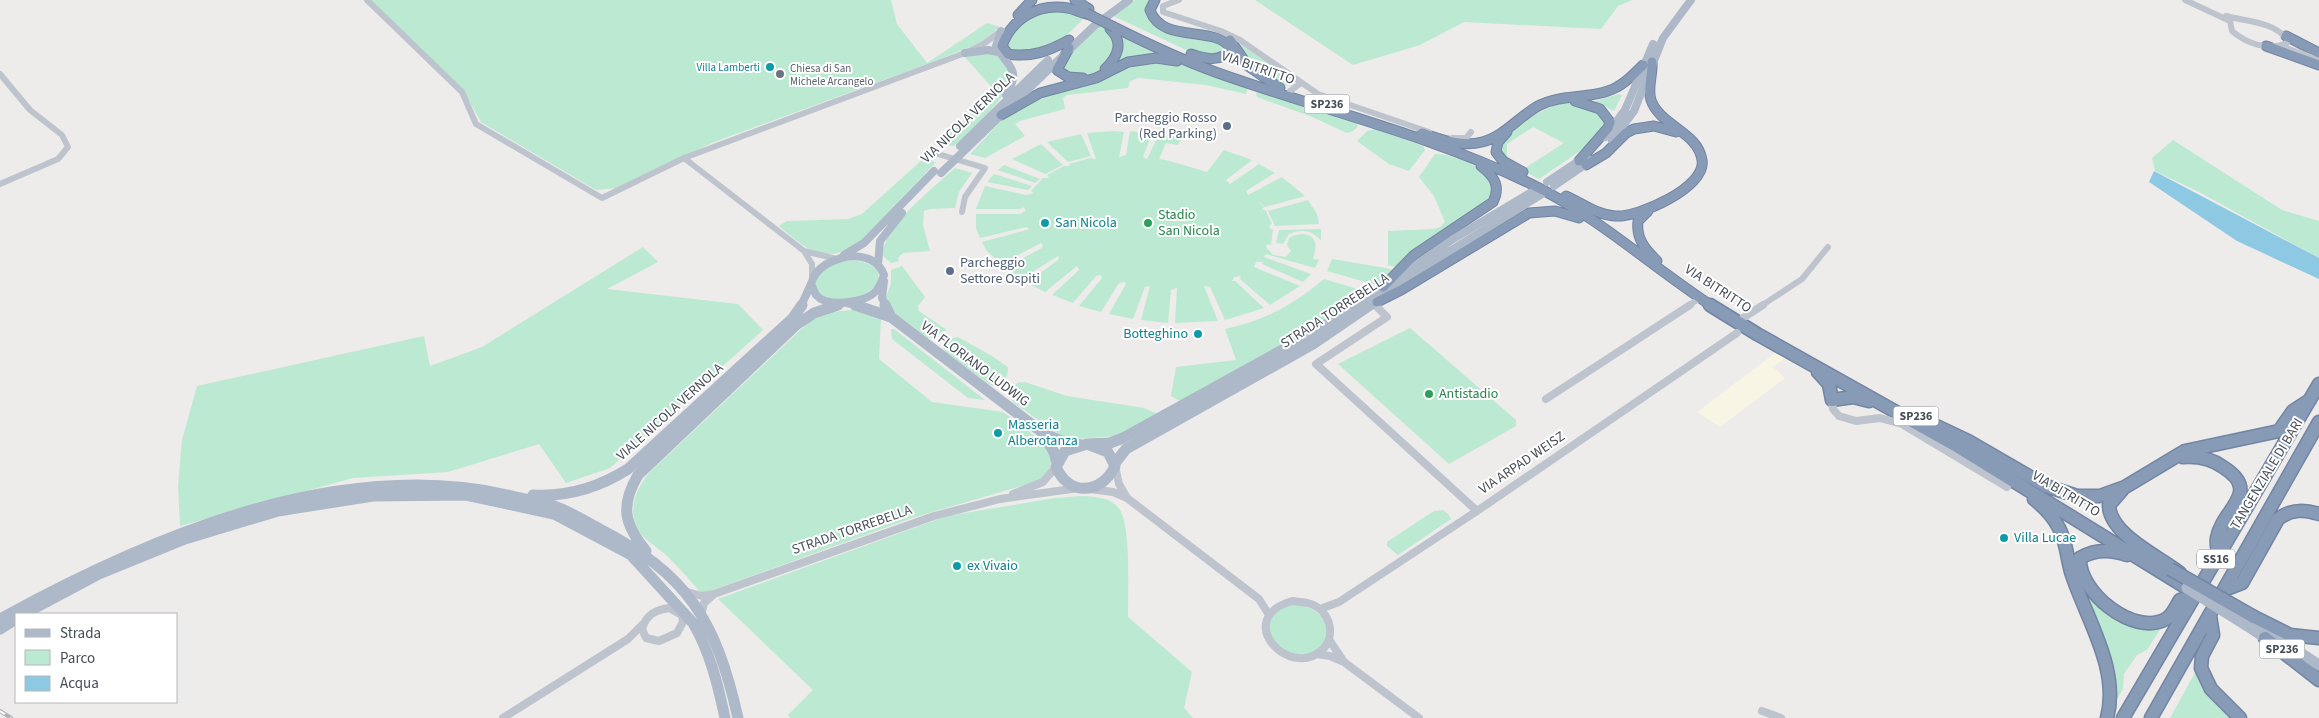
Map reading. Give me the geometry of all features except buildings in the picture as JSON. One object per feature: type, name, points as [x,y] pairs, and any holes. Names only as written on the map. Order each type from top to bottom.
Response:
[{"type":"highway","points":[[1002,30],[1032,0]]},
{"type":"highway","name":"VIA BITRITTO","points":[[1067,0],[1152,46],[1222,73],[1453,152],[1520,178],[1554,196],[1656,264],[1742,318],[1924,424],[2194,589]]},
{"type":"highway","name":"VIA BITRITTO","points":[[1075,0],[1100,20],[1100,23],[1132,32],[1204,62],[1495,162],[1546,188],[1598,218],[1700,298],[1766,339],[1924,424],[1939,436],[2168,572]]},
{"type":"highway","points":[[1069,44],[1049,52],[1026,56],[1008,54],[1002,46],[1004,38],[1014,24],[1032,11],[1064,8],[1089,11],[1086,0]]},
{"type":"highway","points":[[1132,32],[1206,58],[1220,58],[1230,52],[1230,46],[1221,40],[1182,34],[1163,26],[1152,13],[1151,8],[1155,0]]},
{"type":"highway","points":[[1160,0],[1156,8],[1157,13],[1166,24],[1184,32],[1221,36],[1232,41],[1243,60],[1253,71],[1280,88]]},
{"type":"highway","points":[[1069,44],[1059,63],[1058,70],[1068,77],[1077,78],[1094,75],[1109,65],[1118,52],[1118,40],[1113,26]]},
{"type":"highway","points":[[2284,41],[2318,59]]},
{"type":"highway","points":[[2266,46],[2318,59]]},
{"type":"highway","points":[[998,113],[1040,93],[1096,78],[1118,66],[1142,59],[1176,60],[1222,73]]},
{"type":"highway","points":[[1366,117],[1448,141],[1484,141],[1520,116],[1548,101],[1595,95],[1614,90],[1648,64],[1654,71],[1648,90],[1652,104],[1664,119],[1696,146],[1701,154],[1703,169],[1694,181],[1652,207],[1633,215],[1611,216],[1546,188],[1503,161],[1496,152],[1496,147],[1512,128],[1544,108],[1562,102],[1582,102],[1600,109],[1609,119],[1608,128],[1583,163]]},
{"type":"highway","points":[[1583,163],[1606,153],[1626,132],[1634,129],[1654,126],[1684,136]]},
{"type":"highway","points":[[1383,287],[1414,255],[1481,212],[1493,202],[1498,194],[1498,186],[1490,172],[1453,152]]},
{"type":"highway","points":[[1652,207],[1638,221],[1637,235],[1656,264]]},
{"type":"highway","points":[[1375,303],[1401,290],[1522,216],[1539,210],[1560,211],[1580,218],[1633,255],[1656,264]]},
{"type":"highway","points":[[1766,339],[1822,374],[1833,392],[1832,400],[1843,397],[1861,398],[1968,441],[2032,479],[2061,492],[2077,496],[2100,496],[2125,487],[2185,452],[2279,430],[2293,410],[2310,400]]},
{"type":"highway","name":"TANGENZIALE DI BARI","points":[[2123,718],[2194,589],[2218,556],[2319,384]]},
{"type":"highway","name":"TANGENZIALE DI BARI","points":[[2151,718],[2319,422]]},
{"type":"highway","points":[[1939,436],[1956,450],[2029,495],[2042,506],[2060,528],[2067,544],[2072,576],[2105,662],[2110,695],[2107,718]]},
{"type":"highway","points":[[2174,458],[2190,456],[2210,460],[2228,469],[2239,481],[2240,497],[2217,537],[2218,556]]},
{"type":"highway","points":[[2125,487],[2112,500],[2109,509],[2113,518],[2124,534],[2172,565],[2194,589]]},
{"type":"highway","points":[[2224,590],[2242,583],[2278,519],[2284,513],[2293,510],[2306,510],[2319,514]]},
{"type":"highway","points":[[2194,589],[2180,600],[2168,619],[2160,622],[2135,620],[2106,606],[2096,597],[2082,578],[2080,558],[2087,552],[2099,550],[2121,553],[2163,577],[2216,595],[2250,621],[2290,635],[2319,638]]},
{"type":"highway","points":[[2210,616],[2212,636],[2202,656],[2201,668],[2211,690],[2240,718]]},
{"type":"highway","points":[[2265,638],[2319,680]]},
{"type":"main road","name":"VIA NICOLA VERNOLA","points":[[839,258],[864,243],[1069,44],[1119,0]]},
{"type":"main road","name":"VIA NICOLA VERNOLA","points":[[1069,44],[1129,0]]},
{"type":"main road","points":[[1546,188],[1609,144],[1627,122],[1638,102],[1648,64],[1660,31],[1684,0]]},
{"type":"main road","points":[[1648,64],[1663,38],[1691,0]]},
{"type":"main road","points":[[998,113],[1013,81],[1010,64],[998,52],[996,46],[1002,30]]},
{"type":"main road","points":[[965,53],[988,50],[998,52]]},
{"type":"main road","name":"VIA NICOLA VERNOLA","points":[[878,264],[876,250],[885,233],[938,172]]},
{"type":"main road","name":"STRADA TORREBELLA","points":[[1133,439],[1306,337],[1440,247],[1546,188]]},
{"type":"main road","name":"STRADA TORREBELLA","points":[[1133,439],[1307,348],[1546,188]]},
{"type":"main road","points":[[884,281],[871,295],[845,303],[824,300],[816,296],[811,281],[821,267],[839,258],[858,256],[878,264],[883,270],[884,281],[882,298],[890,317]]},
{"type":"main road","name":"VIALE NICOLA VERNOLA","points":[[510,493],[544,496],[567,495],[595,487],[624,472],[793,318],[804,302],[811,281]]},
{"type":"main road","name":"VIALE NICOLA VERNOLA","points":[[659,565],[627,526],[626,503],[638,475],[796,325],[814,313],[845,303]]},
{"type":"main road","name":"VIA FLORIANO LUDWIG","points":[[845,303],[868,308],[890,317],[1043,433]]},
{"type":"main road","points":[[1043,433],[1061,441],[1084,444],[1110,443],[1133,439]]},
{"type":"main road","points":[[1043,433],[1054,452],[1056,465],[1064,482],[1084,488],[1105,483],[1111,477],[1115,464],[1133,439]]},
{"type":"main road","points":[[1056,465],[1066,451],[1084,444],[1108,452],[1115,464]]},
{"type":"main road","points":[[0,619],[98,566],[195,527],[293,500],[362,488],[426,485],[478,488],[510,493],[587,519],[619,537],[659,565],[683,590],[697,620],[724,665],[738,718]]},
{"type":"main road","points":[[26,613],[96,577],[169,545],[197,534],[271,513],[357,497],[433,494],[493,499],[548,513],[606,539],[648,570],[679,610],[697,620],[725,718]]},
{"type":"main road","points":[[26,613],[98,566]]},
{"type":"main road","points":[[0,623],[15,618]]},
{"type":"main road","points":[[0,628],[15,619]]},
{"type":"main road","name":"SP236","points":[[2250,621],[2265,638],[2319,674]]},
{"type":"main road","name":"SP236","points":[[2250,621],[2319,665]]},
{"type":"street","points":[[366,0],[462,92],[476,124],[602,198],[684,158],[965,53],[982,45],[1002,30]]},
{"type":"street","points":[[1179,0],[1163,6],[1161,8],[1163,12],[1221,31],[1240,40],[1318,94],[1449,138],[1466,138],[1471,132]]},
{"type":"street","points":[[2185,0],[2224,18],[2232,24],[2245,21]]},
{"type":"street","points":[[2190,0],[2222,15],[2271,27],[2284,41],[2266,46],[2240,37],[2232,31],[2232,24]]},
{"type":"street","points":[[0,74],[28,108],[66,140],[68,147],[65,154],[58,159],[0,184]]},
{"type":"street","points":[[1290,91],[1301,83]]},
{"type":"street","points":[[928,151],[985,168],[965,198],[962,212]]},
{"type":"street","points":[[684,158],[804,251],[812,264],[811,281]]},
{"type":"street","points":[[1742,318],[1802,279],[1828,247]]},
{"type":"street","points":[[804,251],[839,258]]},
{"type":"street","points":[[1546,399],[1700,298]]},
{"type":"street","points":[[1375,303],[1385,312],[1387,317],[1316,364],[1477,511]]},
{"type":"street","name":"VIA ARPAD WEISZ","points":[[1320,609],[1339,602],[1477,511],[1736,333]]},
{"type":"street","points":[[1832,400],[1833,409],[1839,416],[1856,421],[1880,418],[1902,424],[2007,487]]},
{"type":"street","points":[[1115,464],[1119,484],[1127,498]]},
{"type":"street","points":[[1000,499],[1043,482],[1056,465]]},
{"type":"street","points":[[1000,499],[1084,488],[1113,492],[1127,498],[1259,599],[1269,614]]},
{"type":"street","name":"STRADA TORREBELLA","points":[[714,594],[909,524],[1000,499]]},
{"type":"street","points":[[683,590],[702,596],[714,594]]},
{"type":"street","points":[[697,620],[704,603],[714,594]]},
{"type":"street","points":[[1259,599],[1283,603],[1300,601],[1320,609],[1328,618],[1332,633],[1330,641],[1317,654]]},
{"type":"street","points":[[1328,618],[1339,602]]},
{"type":"street","points":[[1283,603],[1269,614],[1265,627],[1266,634],[1274,647],[1290,656],[1300,658],[1317,654],[1330,656],[1344,662],[1419,718]]},
{"type":"street","points":[[504,718],[628,639],[656,611],[669,608],[679,610],[682,625],[669,639],[656,642],[639,636],[628,639]]},
{"type":"street","points":[[643,624],[643,634],[646,638]]},
{"type":"street","points":[[1330,641],[1344,662]]},
{"type":"street","points":[[1762,711],[1780,718]]},
{"type":"shaded area","points":[[1778,351],[1788,356],[1773,367],[1785,378],[1720,427],[1697,412]]},
{"type":"green space","points":[[367,0],[891,0],[897,24],[927,63],[987,23],[1000,27],[980,43],[930,63],[714,142],[616,188],[596,190],[481,122],[462,88]]},
{"type":"green space","points":[[1135,0],[1154,0],[1154,20],[1225,43],[1225,54],[1195,54],[1111,15]]},
{"type":"green space","points":[[1255,0],[1632,0],[1618,6],[1601,29],[1464,22],[1420,45],[1353,65]]},
{"type":"green space","points":[[1066,10],[1084,16],[1059,42],[1046,48],[1013,52],[1006,46],[1007,37],[1032,13]]},
{"type":"green space","points":[[1099,25],[1112,30],[1119,44],[1101,68],[1088,75],[1081,76],[1061,68],[1064,59]]},
{"type":"green space","points":[[1118,34],[1175,58],[1116,64],[1122,46]]},
{"type":"green space","points":[[1234,40],[1290,77],[1294,81],[1293,85],[1284,86],[1267,78],[1251,63]]},
{"type":"green space","points":[[994,53],[1009,66],[1011,75],[1008,86],[992,109],[954,146],[939,144],[995,91],[964,56]]},
{"type":"green space","points":[[1176,60],[1248,87],[1246,94],[1206,85],[1139,78],[1130,81],[1128,88],[1067,95],[1063,98],[1065,109],[1015,124],[1025,136],[985,158],[970,154],[1001,121],[1025,103],[1124,65]]},
{"type":"green space","points":[[1260,91],[1357,123],[1358,126],[1353,131],[1347,133],[1310,116],[1257,97],[1256,93]]},
{"type":"green space","points":[[1619,94],[1622,95],[1614,111],[1595,101]]},
{"type":"green space","points":[[1563,103],[1573,103],[1598,111],[1606,124],[1583,149],[1539,179],[1506,161],[1499,146],[1527,120]],"holes":[[[1533,127],[1564,143],[1525,168],[1507,156],[1507,144]]]},
{"type":"green space","points":[[1375,129],[1423,146],[1425,150],[1409,171],[1389,164],[1357,141],[1367,131]]},
{"type":"green space","name":"Stadio San Nicola","points":[[1130,131],[1152,134],[1143,157],[1147,159],[1159,134],[1182,138],[1178,145],[1166,143],[1159,159],[1207,172],[1224,150],[1252,160],[1226,180],[1230,184],[1259,164],[1275,173],[1246,191],[1248,195],[1282,177],[1305,196],[1265,207],[1257,200],[1264,207],[1262,209],[1266,211],[1272,224],[1269,226],[1270,229],[1273,229],[1271,245],[1267,244],[1266,247],[1273,255],[1286,257],[1291,251],[1287,245],[1289,238],[1300,234],[1307,235],[1316,244],[1313,259],[1319,260],[1315,268],[1266,254],[1264,257],[1311,274],[1303,282],[1262,264],[1263,262],[1256,262],[1254,267],[1300,286],[1270,305],[1240,279],[1241,276],[1234,277],[1232,281],[1235,281],[1264,308],[1225,320],[1210,287],[1204,286],[1218,321],[1175,323],[1177,288],[1171,290],[1168,323],[1141,320],[1150,286],[1145,287],[1133,319],[1109,314],[1126,284],[1125,282],[1119,283],[1101,312],[1079,306],[1102,278],[1101,275],[1096,276],[1073,303],[1052,295],[1079,270],[1077,266],[1045,292],[1027,283],[1059,259],[1058,256],[1021,279],[1005,268],[1043,246],[1041,243],[1001,264],[987,251],[982,242],[1030,229],[1026,227],[980,238],[976,228],[976,214],[1021,214],[1026,210],[1023,207],[1021,209],[976,209],[985,186],[1026,195],[1032,194],[1033,192],[1031,191],[1043,178],[1049,177],[1047,175],[1064,166],[1070,166],[1069,164],[1090,158],[1096,159],[1087,133],[1124,132],[1119,157],[1126,155]]},
{"type":"green space","points":[[1081,134],[1091,156],[1068,162],[1047,142]]},
{"type":"green space","points":[[2173,140],[2282,210],[2319,221],[2319,258],[2199,192],[2155,171],[2152,158]]},
{"type":"green space","points":[[1041,144],[1063,165],[1045,174],[1012,159]]},
{"type":"green space","points":[[1435,154],[1457,158],[1482,170],[1491,180],[1493,196],[1478,210],[1417,248],[1395,267],[1388,265],[1388,231],[1434,229],[1440,227],[1445,222],[1434,196],[1419,177]]},
{"type":"green space","points":[[923,159],[936,162],[863,240],[849,248],[838,253],[818,253],[800,243],[779,226],[787,221],[848,219],[862,214]]},
{"type":"green space","points":[[1004,165],[1040,179],[1035,183],[998,170]]},
{"type":"green space","points":[[955,168],[972,173],[959,192],[955,208],[924,211],[923,225],[930,251],[903,253],[898,258],[899,261],[891,263],[882,255],[885,243],[892,232],[911,208]]},
{"type":"green space","points":[[994,174],[1032,186],[1028,190],[987,182]]},
{"type":"green space","points":[[1308,200],[1317,214],[1319,224],[1275,226],[1268,211]]},
{"type":"green space","points":[[1321,229],[1321,241],[1310,233],[1298,231],[1289,234],[1283,244],[1276,243],[1279,230]]},
{"type":"green space","points":[[643,247],[658,262],[607,289],[738,304],[763,330],[610,468],[566,483],[539,444],[448,472],[353,478],[180,526],[178,486],[182,440],[197,386],[424,336],[430,366],[482,347]]},
{"type":"green space","points":[[1332,259],[1392,270],[1376,285],[1327,271]]},
{"type":"green space","points":[[841,260],[865,263],[876,270],[878,279],[873,288],[861,296],[846,300],[830,299],[815,290],[817,279],[823,270]]},
{"type":"green space","points":[[902,266],[925,297],[918,306],[919,311],[947,330],[928,338],[896,314],[885,299],[891,284],[891,270]]},
{"type":"green space","points":[[1324,279],[1368,292],[1296,338],[1180,401],[1171,396],[1176,367],[1236,360],[1225,329],[1239,326],[1278,311],[1301,297]]},
{"type":"green space","points":[[859,310],[881,318],[879,359],[932,402],[1003,412],[1048,446],[1052,459],[1049,470],[1039,481],[915,517],[702,594],[668,557],[642,535],[637,527],[633,511],[636,494],[640,486],[650,472],[810,321],[832,312]]},
{"type":"green space","name":"Antistadio","points":[[1410,328],[1516,420],[1516,426],[1449,464],[1338,364]]},
{"type":"green space","points":[[891,329],[894,329],[985,400],[968,398],[892,339]]},
{"type":"green space","points":[[958,337],[1008,367],[1004,380],[992,386],[947,354],[943,348],[945,343],[950,339]]},
{"type":"green space","points":[[1025,382],[1067,396],[1144,408],[1158,414],[1115,436],[1067,440],[1014,403],[1009,395],[1017,383]]},
{"type":"green space","points":[[1082,496],[1108,500],[1113,502],[1120,510],[1126,531],[1128,617],[1192,672],[1184,708],[1193,718],[790,718],[788,715],[813,690],[718,599],[947,516],[1055,498]]},
{"type":"green space","points":[[1443,510],[1451,519],[1398,555],[1387,546],[1387,542],[1434,511]]},
{"type":"green space","points":[[2081,585],[2091,597],[2161,628],[2147,650],[2137,655],[2124,674],[2123,689],[2116,701],[2115,681]]},
{"type":"green space","points":[[1290,605],[1304,606],[1316,612],[1321,616],[1327,628],[1327,636],[1319,648],[1308,654],[1297,654],[1286,650],[1276,643],[1270,635],[1269,625],[1273,615]]},
{"type":"green space","points":[[2196,671],[2234,718],[2170,718]]},
{"type":"water","points":[[2154,171],[2319,258],[2319,279],[2237,241],[2149,182]]},
{"type":"railway","points":[[0,711],[11,718]]},
{"type":"place","name":"Villa Lamberti","points":[[770,67]]},
{"type":"place","name":"Chiesa di San Michele Arcangelo","points":[[780,74]]},
{"type":"place","name":"Parcheggio Rosso (Red Parking)","points":[[1227,126]]},
{"type":"place","name":"San Nicola","points":[[1045,223]]},
{"type":"place","name":"Stadio San Nicola","points":[[1148,223]]},
{"type":"place","name":"Parcheggio Settore Ospiti","points":[[950,271]]},
{"type":"place","name":"Botteghino","points":[[1198,334]]},
{"type":"place","name":"Antistadio","points":[[1429,394]]},
{"type":"place","name":"Masseria Alberotanza","points":[[998,433]]},
{"type":"place","name":"Villa Lucae","points":[[2004,538]]},
{"type":"place","name":"ex Vivaio","points":[[957,566]]}]
